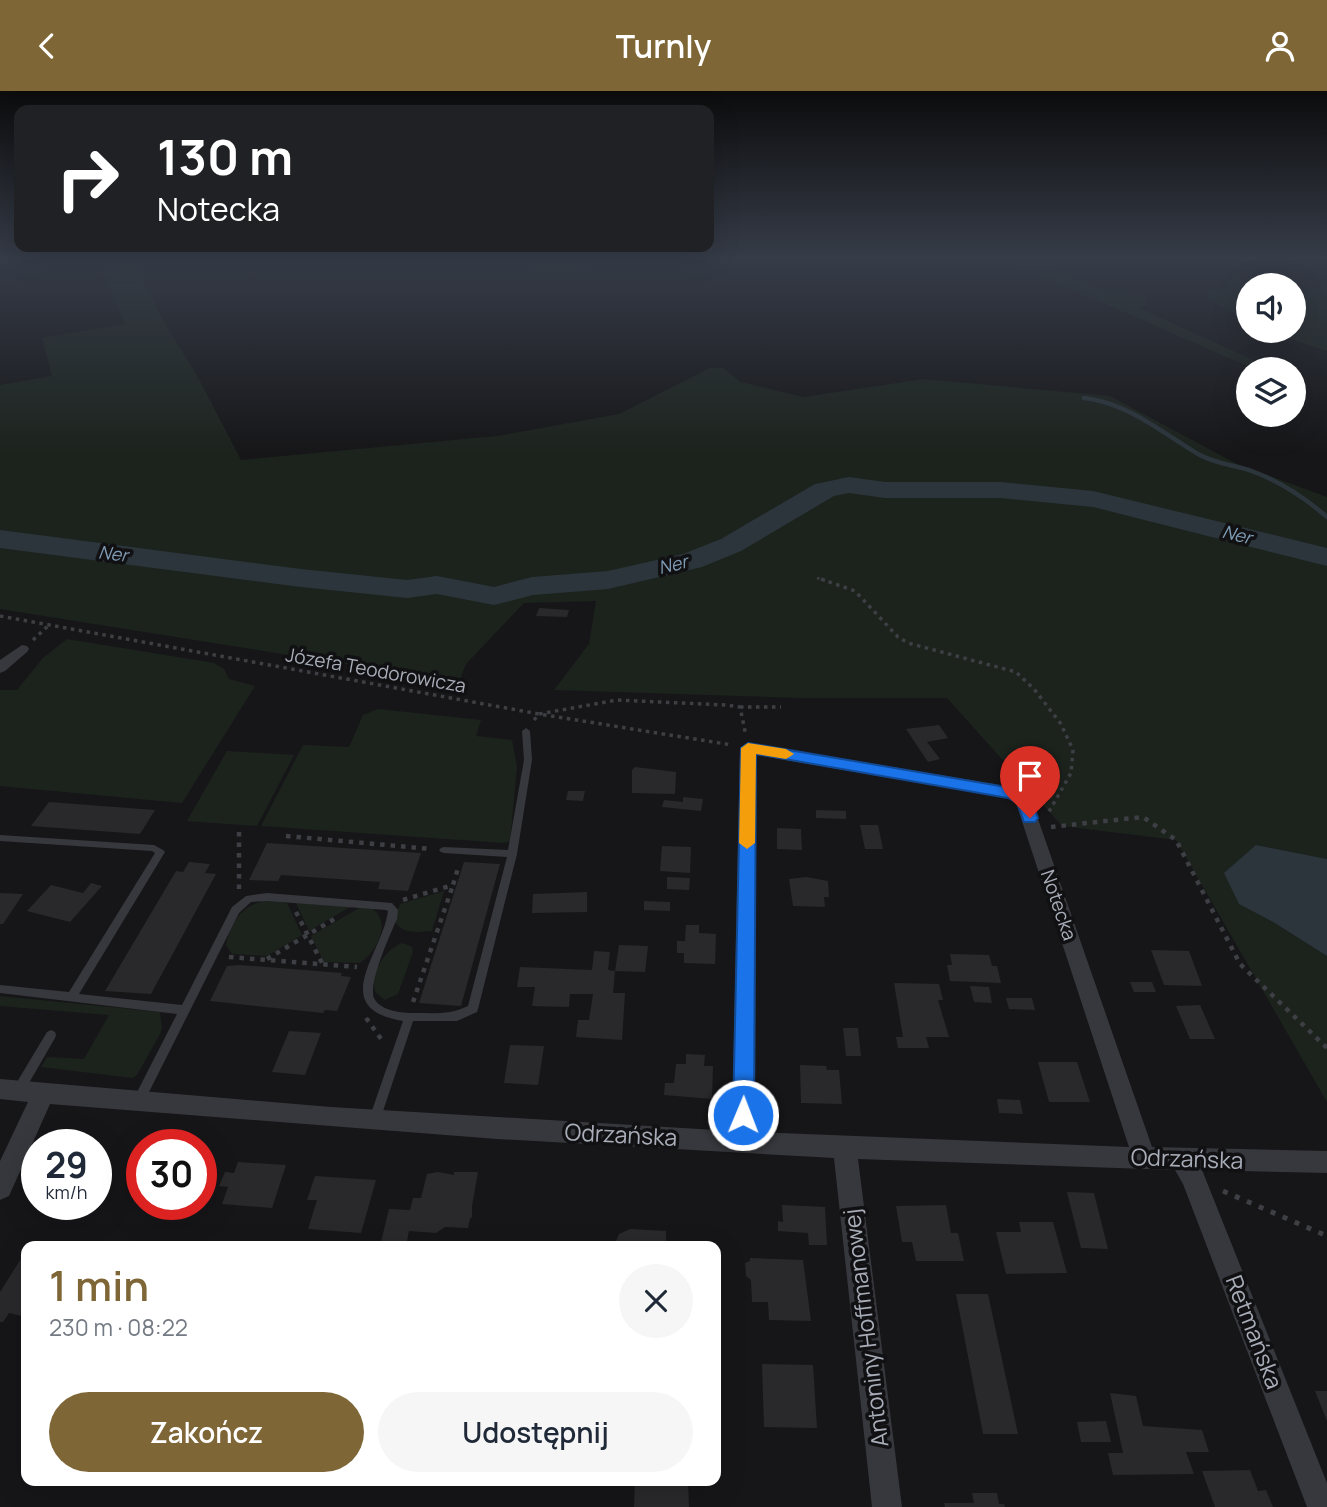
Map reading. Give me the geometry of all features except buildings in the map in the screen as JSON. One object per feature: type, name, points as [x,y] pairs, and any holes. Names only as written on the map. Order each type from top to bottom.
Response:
[{"type":"street","points":[[0,668],[22,649]]},
{"type":"street","name":"Notecka","points":[[748,748],[1012,793],[1024,800],[1037,832],[1144,1157]]},
{"type":"street","points":[[743,1141],[748,748]]},
{"type":"street","name":"Odrzańska","points":[[9,1090],[375,1121],[845,1148],[1144,1157],[1187,1169],[1327,1162]]},
{"type":"street","points":[[0,1188],[43,1093]]},
{"type":"street","name":"Antoniny Hoffmanowej","points":[[845,1148],[887,1507]]},
{"type":"street","name":"Retmańska","points":[[1187,1169],[1322,1507]]},
{"type":"lane","points":[[139,1100],[234,910],[250,899],[389,905],[393,910],[369,982],[367,996],[370,1003],[385,1013],[409,1017],[457,1017],[473,1009],[512,854],[528,760],[526,731]]},
{"type":"lane","points":[[0,838],[154,848],[160,852],[71,997]]},
{"type":"lane","points":[[444,850],[512,854]]},
{"type":"lane","points":[[0,989],[185,1010]]},
{"type":"lane","points":[[375,1121],[409,1017]]},
{"type":"lane","points":[[9,1090],[51,1035]]},
{"type":"path","points":[[817,578],[855,591],[898,637],[908,643],[1016,673],[1027,679],[1066,729],[1075,752],[1074,768],[1067,783],[1037,832]]},
{"type":"path","name":"Józefa Teodorowicza","points":[[0,616],[748,748]]},
{"type":"path","points":[[22,649],[49,625]]},
{"type":"path","points":[[539,713],[617,700],[780,707]]},
{"type":"path","points":[[740,707],[748,748]]},
{"type":"path","points":[[1037,832],[1143,817],[1176,840],[1240,964],[1327,1048]]},
{"type":"path","points":[[286,836],[444,850]]},
{"type":"path","points":[[409,1017],[453,885]]},
{"type":"path","points":[[289,899],[323,965]]},
{"type":"path","points":[[267,959],[359,904]]},
{"type":"path","points":[[228,957],[362,967],[360,978]]},
{"type":"path","points":[[362,1007],[371,1028],[386,1048]]},
{"type":"path","points":[[1187,1169],[1327,1236]]},
{"type":"shaded area","points":[[165,323],[199,379],[241,460],[497,436],[619,414],[710,368],[723,368],[741,382],[803,397],[924,379],[1110,396],[1237,464],[1327,497],[1327,859],[1256,845],[1239,904],[1327,956],[1327,1102],[1176,840],[1062,826],[947,698],[804,698],[554,690],[589,644],[596,601],[524,603],[466,664],[459,682],[0,609],[0,385],[52,376],[42,338],[125,324]]},
{"type":"shaded area","points":[[1149,323],[1172,323],[1247,357],[1236,357],[1236,361]]},
{"type":"shaded area","points":[[1306,323],[1327,323],[1327,351],[1303,343],[1306,343]]},
{"type":"shaded area","points":[[67,639],[214,663],[224,669],[229,679],[255,686],[182,803],[0,786],[0,690],[17,690],[43,658]]},
{"type":"shaded area","points":[[378,709],[481,720],[476,736],[512,740],[517,767],[510,841],[504,843],[261,826],[303,745],[349,747],[363,715]]},
{"type":"shaded area","points":[[227,751],[294,755],[257,826],[187,821]]},
{"type":"shaded area","points":[[1256,845],[1327,859],[1327,956],[1239,904],[1224,873]]},
{"type":"shaded area","points":[[444,891],[432,931],[416,932],[397,925],[394,920],[400,904]]},
{"type":"shaded area","points":[[267,900],[287,903],[302,935],[267,956],[232,954],[226,945],[235,922],[244,910]]},
{"type":"shaded area","points":[[296,903],[350,907],[309,931]]},
{"type":"shaded area","points":[[359,908],[373,909],[379,915],[381,930],[376,945],[360,963],[324,962],[311,936]]},
{"type":"shaded area","points":[[402,943],[412,947],[413,952],[398,994],[385,1000],[375,992],[377,970],[389,951]]},
{"type":"shaded area","points":[[0,996],[160,1012],[162,1028],[133,1078],[41,1067],[47,1057],[84,1059],[109,1015],[0,1006]]},
{"type":"waterway","points":[[1092,399],[1084,398],[1130,412],[1204,457],[1249,470],[1280,484],[1327,517]]},
{"type":"waterway","name":"Ner","points":[[0,539],[301,578],[407,589],[437,585],[494,596],[532,586],[608,580],[692,561],[731,545],[825,490],[849,485],[885,490],[1001,490],[1093,499],[1327,557]]},
{"type":"slow traffic","points":[[747,843],[748,748],[786,754]]},
{"type":"route","points":[[743,1115],[748,748],[1012,793],[1024,800],[1030,818]]}]
